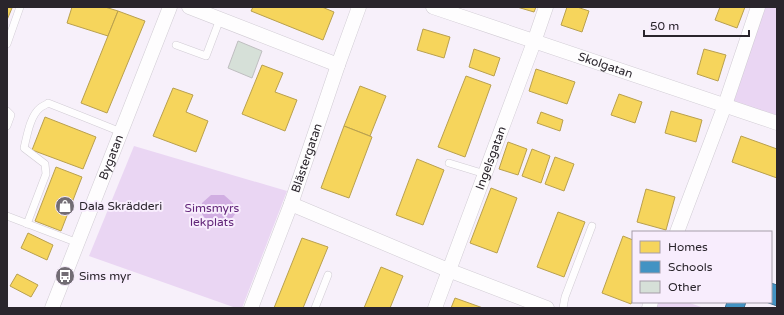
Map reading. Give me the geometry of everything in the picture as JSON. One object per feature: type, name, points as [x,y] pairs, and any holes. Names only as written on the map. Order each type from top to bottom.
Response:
[{"type":"street","name":"Bygatan","points":[[52,308],[170,7]]},
{"type":"street","points":[[190,7],[338,65]]},
{"type":"street","name":"Blästergatan","points":[[252,308],[291,204],[359,7]]},
{"type":"street","name":"Skolgatan","points":[[433,7],[777,123]]},
{"type":"street","name":"Ingelsgatan","points":[[435,308],[546,7]]},
{"type":"street","points":[[677,231],[725,106],[758,7]]},
{"type":"street","points":[[291,204],[448,270],[547,308]]},
{"type":"lane","points":[[7,44],[20,7]]},
{"type":"lane","points":[[176,45],[206,56],[220,19]]},
{"type":"lane","points":[[27,224],[46,174],[45,164],[24,148],[32,119],[39,109],[48,103],[121,132]]},
{"type":"lane","points":[[7,111],[11,115],[7,126]]},
{"type":"lane","points":[[450,163],[485,174]]},
{"type":"lane","points":[[7,216],[78,244]]},
{"type":"lane","points":[[563,308],[565,297],[592,226]]},
{"type":"lane","points":[[315,308],[328,275]]},
{"type":"green space","points":[[758,7],[777,7],[777,122],[725,105]]},
{"type":"green space","name":"Simsmyrs lekplats","points":[[134,146],[287,191],[242,308],[236,308],[89,256]]},
{"type":"green space","points":[[651,303],[690,303],[704,308],[649,308]]},
{"type":"shaded area","points":[[211,195],[224,195],[233,203],[235,214],[230,221],[219,227],[209,224],[202,214],[202,203]]},
{"type":"building: Homes","points":[[7,7],[12,8],[7,20]]},
{"type":"building: Homes","points":[[72,7],[105,7],[118,11],[108,36],[67,23]]},
{"type":"building: Homes","points":[[253,7],[322,7],[334,12],[323,40],[251,11]]},
{"type":"building: Homes","points":[[517,7],[536,7],[534,12]]},
{"type":"building: Homes","points":[[567,7],[577,7],[589,11],[582,32],[561,25]]},
{"type":"building: Homes","points":[[720,7],[745,7],[737,28],[715,20]]},
{"type":"building: Homes","points":[[118,11],[145,21],[107,113],[81,103]]},
{"type":"building: Homes","points":[[423,29],[450,37],[444,58],[417,50]]},
{"type":"building: Homes","points":[[474,49],[500,58],[494,76],[469,67]]},
{"type":"building: Homes","points":[[704,49],[726,55],[718,81],[697,74]]},
{"type":"building: Homes","points":[[262,65],[283,73],[275,92],[297,100],[285,131],[242,114]]},
{"type":"building: Homes","points":[[536,69],[575,82],[567,104],[529,91]]},
{"type":"building: Homes","points":[[466,76],[491,85],[465,157],[438,147]]},
{"type":"building: Homes","points":[[360,86],[386,96],[370,136],[344,126]]},
{"type":"building: Homes","points":[[173,88],[193,95],[186,112],[208,121],[196,152],[153,136]]},
{"type":"building: Homes","points":[[619,94],[642,102],[635,123],[611,115]]},
{"type":"building: Homes","points":[[671,111],[702,120],[696,142],[665,133]]},
{"type":"building: Homes","points":[[541,112],[563,120],[560,131],[537,123]]},
{"type":"building: Homes","points":[[45,117],[96,137],[83,169],[32,150]]},
{"type":"building: Homes","points":[[344,126],[372,137],[349,198],[321,188]]},
{"type":"building: Homes","points":[[741,136],[777,149],[777,178],[732,162]]},
{"type":"building: Homes","points":[[508,142],[527,149],[518,175],[499,169]]},
{"type":"building: Homes","points":[[532,149],[550,156],[541,183],[522,176]]},
{"type":"building: Homes","points":[[555,157],[574,164],[564,191],[545,184]]},
{"type":"building: Homes","points":[[417,159],[444,170],[423,225],[396,215]]},
{"type":"building: Homes","points":[[56,167],[82,177],[61,231],[35,221]]},
{"type":"building: Homes","points":[[491,188],[517,198],[497,253],[470,243]]},
{"type":"building: Homes","points":[[646,189],[675,197],[666,230],[637,222]]},
{"type":"building: Homes","points":[[558,212],[585,222],[564,277],[537,267]]},
{"type":"building: Homes","points":[[28,233],[53,245],[47,260],[21,248]]},
{"type":"building: Homes","points":[[623,236],[632,240],[631,304],[602,293]]},
{"type":"building: Homes","points":[[302,238],[328,247],[303,308],[274,308]]},
{"type":"building: Homes","points":[[381,267],[403,276],[390,308],[364,308]]},
{"type":"building: Homes","points":[[17,274],[38,285],[31,297],[10,286]]},
{"type":"building: Homes","points":[[455,298],[483,308],[451,308]]},
{"type":"building: Schools","points":[[772,283],[777,285],[777,306],[769,303],[772,303]]},
{"type":"building: Schools","points":[[727,303],[746,303],[744,308],[725,308]]},
{"type":"building: Other","points":[[238,41],[262,51],[252,78],[228,68]]},
{"type":"place","name":"Dala Skrädderi","points":[[65,206]]},
{"type":"place","name":"Sims myr","points":[[65,276]]}]
